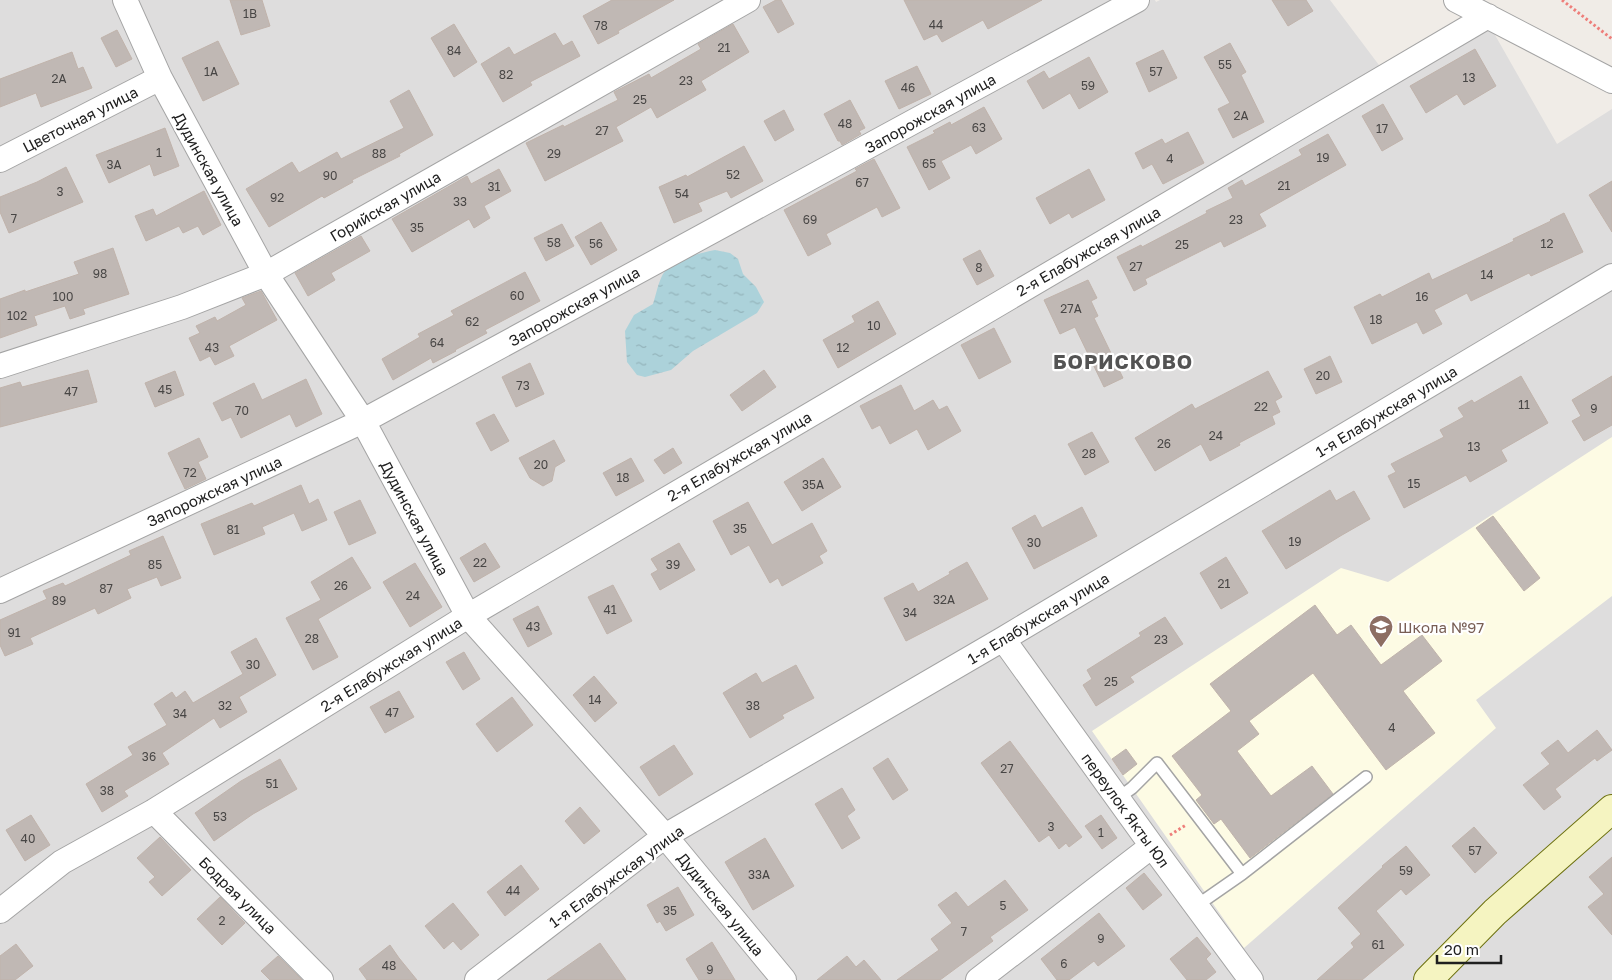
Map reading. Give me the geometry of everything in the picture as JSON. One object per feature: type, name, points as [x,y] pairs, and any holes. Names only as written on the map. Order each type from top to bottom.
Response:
[{"type":"street","name":"Дудинская улица","points":[[125,0],[160,78],[266,274],[363,421],[468,616],[665,836],[784,980]]},
{"type":"street","name":"Горийская улица","points":[[0,366],[182,307],[266,274],[748,0]]},
{"type":"street","name":"Запорожская улица","points":[[0,591],[363,421],[1137,0]]},
{"type":"street","points":[[1456,0],[1612,82]]},
{"type":"street","name":"2-я Елабужская улица","points":[[0,911],[62,862],[154,811],[468,616],[1488,16]]},
{"type":"street","name":"Цветочная улица","points":[[0,160],[160,78]]},
{"type":"street","name":"1-я Елабужская улица","points":[[477,980],[665,836],[1003,640],[1612,276]]},
{"type":"street","name":"переулок Якты Юл","points":[[1003,640],[1251,980]]},
{"type":"street","points":[[1428,980],[1495,912],[1612,809]]},
{"type":"street","name":"Бодрая улица","points":[[154,811],[321,980]]},
{"type":"street","points":[[978,980],[1152,846]]},
{"type":"lane","points":[[1118,798],[1132,788],[1157,763],[1242,874]]},
{"type":"lane","points":[[1196,906],[1242,874],[1366,777]]},
{"type":"path","points":[[1562,0],[1612,39]]},
{"type":"path","points":[[1152,846],[1198,817]]},
{"type":"shaded area","points":[[0,0],[1155,0],[1156,2],[1160,0],[1330,0],[1391,81],[1491,28],[1557,144],[1612,109],[1612,980],[0,980]]},
{"type":"shaded area","name":"Школа №97","points":[[1612,437],[1612,596],[1476,700],[1496,728],[1244,948],[1092,731],[1341,568],[1388,582]]},
{"type":"water","points":[[715,250],[730,253],[738,259],[743,274],[756,287],[764,302],[757,313],[693,351],[671,370],[645,377],[637,375],[627,362],[625,331],[634,315],[653,304],[660,281],[667,269],[686,258]]},
{"type":"building","points":[[230,0],[262,0],[270,26],[241,35]]},
{"type":"building","points":[[612,0],[674,0],[598,44],[583,16]]},
{"type":"building","points":[[776,0],[781,0],[794,24],[778,33],[763,7]]},
{"type":"building","points":[[904,0],[1042,0],[988,29],[983,20],[942,42],[937,34],[924,40]]},
{"type":"building","points":[[1272,0],[1306,0],[1313,11],[1288,26]]},
{"type":"building","points":[[454,24],[477,62],[454,77],[431,38]]},
{"type":"building","points":[[733,24],[749,52],[701,81],[706,90],[657,118],[651,107],[616,127],[623,141],[545,181],[526,143],[563,125],[564,127],[618,100],[614,92],[649,74],[651,78],[701,49],[698,44]]},
{"type":"building","points":[[117,30],[132,59],[116,67],[101,38]]},
{"type":"building","points":[[555,33],[563,46],[572,41],[580,56],[530,82],[532,85],[503,102],[481,64],[509,47],[514,55]]},
{"type":"building","points":[[218,41],[239,84],[203,101],[182,58]]},
{"type":"building","points":[[1230,43],[1246,72],[1241,75],[1264,122],[1233,138],[1218,109],[1230,103],[1204,57]]},
{"type":"building","points":[[1475,49],[1496,86],[1464,105],[1457,94],[1426,113],[1410,86]]},
{"type":"building","points":[[1163,50],[1177,78],[1149,92],[1136,63]]},
{"type":"building","points":[[72,52],[78,69],[83,67],[92,88],[41,107],[36,93],[0,107],[0,79]]},
{"type":"building","points":[[1089,57],[1108,92],[1079,109],[1070,93],[1043,109],[1027,81],[1044,71],[1049,79]]},
{"type":"building","points":[[917,66],[931,94],[899,109],[885,81]]},
{"type":"building","points":[[409,90],[433,135],[399,154],[400,156],[352,180],[353,182],[324,198],[322,196],[269,227],[246,189],[292,162],[299,173],[337,152],[341,159],[404,128],[390,101]]},
{"type":"building","points":[[850,100],[865,128],[859,131],[861,134],[842,145],[824,114]]},
{"type":"building","points":[[1383,104],[1403,139],[1382,151],[1362,116]]},
{"type":"building","points":[[984,107],[1002,139],[976,154],[971,145],[941,161],[950,178],[929,190],[907,147],[935,133],[933,131],[950,122],[951,125]]},
{"type":"building","points":[[784,110],[794,130],[775,141],[764,121]]},
{"type":"building","points":[[165,128],[179,166],[154,176],[150,164],[109,183],[96,155]]},
{"type":"building","points":[[1188,132],[1204,163],[1163,184],[1152,164],[1143,169],[1135,153],[1162,139],[1165,144]]},
{"type":"building","points":[[1328,134],[1346,165],[1259,214],[1266,226],[1224,247],[1221,241],[1145,279],[1147,284],[1134,291],[1117,257],[1141,245],[1142,247],[1233,198],[1228,188],[1242,180],[1245,186],[1302,155],[1299,150]]},
{"type":"building","points":[[744,146],[763,181],[731,198],[727,191],[698,203],[702,211],[674,223],[659,187],[686,175],[687,177]]},
{"type":"building","points":[[874,159],[900,208],[882,217],[877,207],[826,234],[831,244],[808,256],[784,210],[857,171],[855,169]]},
{"type":"building","points":[[66,167],[83,202],[9,233],[0,212],[0,197],[37,182]]},
{"type":"building","points":[[499,169],[511,191],[484,206],[490,218],[474,228],[469,219],[412,252],[392,219],[467,176],[471,184]]},
{"type":"building","points":[[1089,169],[1105,200],[1072,218],[1069,213],[1050,224],[1036,198]]},
{"type":"building","points":[[1612,181],[1612,232],[1589,195]]},
{"type":"building","points":[[204,191],[221,225],[203,235],[198,226],[183,233],[179,226],[146,241],[135,216],[153,209],[156,216]]},
{"type":"building","points":[[1564,213],[1583,252],[1531,276],[1529,273],[1471,301],[1467,293],[1434,310],[1442,324],[1423,334],[1417,322],[1372,344],[1354,307],[1380,294],[1382,297],[1429,273],[1432,280],[1514,241],[1513,239]]},
{"type":"building","points":[[601,222],[617,250],[591,265],[575,237]]},
{"type":"building","points":[[562,224],[574,246],[546,261],[534,238]]},
{"type":"building","points":[[361,236],[370,251],[331,273],[335,280],[308,296],[295,273]]},
{"type":"building","points":[[113,248],[129,294],[83,309],[85,314],[70,319],[65,306],[34,316],[37,325],[0,338],[0,299],[79,274],[74,262]]},
{"type":"building","points":[[980,250],[994,276],[977,285],[963,259]]},
{"type":"building","points":[[525,272],[540,301],[485,330],[487,333],[456,351],[433,363],[431,358],[393,380],[382,359],[420,337],[418,334],[454,315],[451,311]]},
{"type":"building","points":[[1088,280],[1097,298],[1091,301],[1098,316],[1094,318],[1123,378],[1104,387],[1075,327],[1060,334],[1044,300]]},
{"type":"building","points":[[261,291],[277,320],[229,346],[234,356],[215,365],[210,356],[200,361],[189,338],[200,333],[196,326],[215,317],[217,321],[246,305],[242,298]]},
{"type":"building","points":[[878,301],[896,334],[838,368],[823,340],[855,322],[852,316]]},
{"type":"building","points":[[994,328],[1011,362],[979,379],[961,345]]},
{"type":"building","points":[[1330,356],[1342,382],[1316,394],[1304,369]]},
{"type":"building","points":[[530,363],[544,394],[516,407],[502,377]]},
{"type":"building","points":[[88,370],[97,402],[0,427],[0,388],[20,382],[22,387]]},
{"type":"building","points":[[764,370],[776,387],[742,411],[730,395]]},
{"type":"building","points":[[175,371],[184,395],[155,407],[145,383]]},
{"type":"building","points":[[1268,371],[1282,397],[1275,401],[1280,412],[1272,416],[1275,424],[1210,461],[1201,444],[1155,471],[1135,438],[1192,404],[1195,409]]},
{"type":"building","points":[[1521,376],[1548,423],[1501,450],[1507,461],[1470,482],[1466,475],[1404,508],[1388,476],[1396,472],[1391,464],[1444,437],[1440,430],[1464,417],[1458,408],[1472,400],[1474,403]]},
{"type":"building","points":[[1612,376],[1612,425],[1584,441],[1572,421],[1581,416],[1572,400]]},
{"type":"building","points":[[306,379],[322,414],[296,427],[290,414],[241,438],[231,417],[222,421],[213,403],[254,383],[262,400]]},
{"type":"building","points":[[901,385],[914,411],[933,400],[939,410],[947,406],[961,431],[928,450],[917,429],[890,444],[880,425],[872,429],[860,406]]},
{"type":"building","points":[[494,414],[509,441],[491,451],[476,423]]},
{"type":"building","points":[[1092,432],[1109,462],[1085,475],[1068,444]]},
{"type":"building","points":[[199,438],[208,457],[198,462],[206,479],[185,489],[168,453]]},
{"type":"building","points":[[554,440],[565,461],[555,467],[552,481],[543,486],[530,478],[519,458]]},
{"type":"building","points":[[673,448],[682,463],[664,474],[654,460]]},
{"type":"building","points":[[631,458],[644,481],[616,496],[603,473]]},
{"type":"building","points":[[823,458],[841,487],[802,511],[784,482]]},
{"type":"building","points":[[301,485],[309,504],[318,499],[327,520],[302,531],[294,513],[262,527],[265,534],[214,555],[201,524],[252,503],[254,506]]},
{"type":"building","points":[[1330,490],[1336,501],[1354,491],[1370,519],[1286,569],[1262,531]]},
{"type":"building","points":[[360,500],[376,533],[349,545],[334,512]]},
{"type":"building","points":[[748,502],[772,545],[812,523],[827,551],[819,556],[823,563],[782,586],[778,578],[770,583],[749,545],[731,555],[713,521]]},
{"type":"building","points":[[1082,507],[1097,536],[1034,569],[1012,528],[1035,515],[1042,528]]},
{"type":"building","points":[[1493,516],[1540,578],[1524,591],[1476,528]]},
{"type":"building","points":[[163,536],[181,578],[161,586],[157,577],[127,589],[131,598],[98,614],[95,608],[30,638],[33,644],[5,656],[0,645],[0,620],[47,599],[43,591],[63,583],[65,586],[131,555],[129,551]]},
{"type":"building","points":[[485,543],[500,567],[474,582],[460,558]]},
{"type":"building","points":[[679,543],[695,570],[660,590],[651,574],[658,570],[651,559]]},
{"type":"building","points":[[352,557],[371,588],[318,619],[338,657],[313,670],[286,618],[321,600],[311,582]]},
{"type":"building","points":[[1226,557],[1248,593],[1221,609],[1200,573]]},
{"type":"building","points":[[967,562],[988,599],[906,641],[884,598],[913,583],[918,592]]},
{"type":"building","points":[[415,563],[442,607],[410,627],[383,582]]},
{"type":"building","points":[[613,585],[632,621],[607,634],[588,597]]},
{"type":"building","points":[[1315,605],[1337,635],[1351,625],[1381,665],[1422,635],[1442,661],[1403,691],[1435,733],[1386,770],[1313,673],[1249,721],[1259,734],[1237,751],[1271,796],[1312,766],[1333,794],[1250,858],[1221,819],[1214,824],[1196,800],[1202,795],[1172,756],[1231,711],[1210,684]]},
{"type":"building","points":[[538,606],[552,634],[528,647],[513,619]]},
{"type":"building","points":[[1165,617],[1183,644],[1130,677],[1134,682],[1096,706],[1083,685],[1092,679],[1087,670],[1141,636],[1139,633]]},
{"type":"building","points":[[256,638],[276,675],[239,697],[247,712],[220,728],[214,718],[162,753],[169,764],[124,791],[128,796],[102,812],[86,784],[133,755],[128,747],[167,725],[154,704],[172,692],[176,698],[185,691],[193,703],[243,674],[231,652]]},
{"type":"building","points":[[464,652],[480,679],[463,690],[446,662]]},
{"type":"building","points":[[796,665],[814,698],[782,715],[784,718],[750,738],[723,693],[756,673],[762,683]]},
{"type":"building","points":[[594,676],[617,703],[595,722],[573,695]]},
{"type":"building","points":[[399,691],[414,717],[385,733],[370,707]]},
{"type":"building","points":[[512,697],[533,725],[497,752],[476,724]]},
{"type":"building","points":[[1597,730],[1612,750],[1597,761],[1595,758],[1555,789],[1561,797],[1544,810],[1523,785],[1550,764],[1541,753],[1558,740],[1568,753]]},
{"type":"building","points":[[1010,741],[1082,837],[1069,847],[1066,843],[1059,849],[1049,835],[1039,842],[981,763]]},
{"type":"building","points":[[674,745],[693,774],[659,796],[640,767]]},
{"type":"building","points":[[1126,749],[1137,764],[1123,775],[1112,759]]},
{"type":"building","points":[[888,758],[908,790],[893,800],[873,768]]},
{"type":"building","points":[[280,759],[297,789],[253,814],[214,841],[195,813],[241,781]]},
{"type":"building","points":[[842,788],[855,810],[847,816],[860,838],[842,849],[815,804]]},
{"type":"building","points":[[580,807],[600,831],[584,844],[565,821]]},
{"type":"building","points":[[31,815],[50,845],[25,861],[6,830]]},
{"type":"building","points":[[1101,815],[1117,838],[1102,849],[1085,826]]},
{"type":"building","points":[[1474,827],[1497,853],[1475,873],[1452,846]]},
{"type":"building","points":[[160,837],[191,870],[162,896],[149,882],[155,877],[137,858]]},
{"type":"building","points":[[765,838],[794,886],[753,910],[725,862]]},
{"type":"building","points":[[1406,846],[1430,875],[1406,895],[1401,889],[1376,911],[1404,945],[1362,980],[1317,980],[1354,947],[1351,943],[1361,934],[1338,908]]},
{"type":"building","points":[[1612,857],[1612,935],[1588,907],[1604,894],[1589,877]]},
{"type":"building","points":[[521,865],[539,889],[505,916],[487,892]]},
{"type":"building","points":[[1144,873],[1162,895],[1143,910],[1126,888]]},
{"type":"building","points":[[1005,880],[1028,910],[990,937],[993,941],[940,980],[897,980],[939,950],[931,939],[952,923],[938,905],[956,892],[968,907]]},
{"type":"building","points":[[678,887],[694,915],[666,931],[660,921],[657,923],[647,905]]},
{"type":"building","points":[[220,897],[245,923],[222,945],[197,919]]},
{"type":"building","points":[[453,903],[479,935],[461,950],[453,941],[444,949],[425,926]]},
{"type":"building","points":[[1099,913],[1125,946],[1098,966],[1094,961],[1069,980],[1057,980],[1041,959]]},
{"type":"building","points":[[1197,937],[1211,954],[1206,959],[1216,972],[1206,980],[1187,980],[1170,959]]},
{"type":"building","points":[[712,942],[735,980],[699,980],[686,959]]},
{"type":"building","points":[[600,943],[626,980],[547,980]]},
{"type":"building","points":[[16,944],[33,966],[15,980],[0,980],[0,956]]},
{"type":"building","points":[[390,945],[417,980],[367,980],[359,969]]},
{"type":"building","points":[[278,956],[302,980],[270,980],[261,971]]},
{"type":"building","points":[[847,956],[856,967],[864,960],[881,980],[817,980]]},
{"type":"place","name":"Школа №97","points":[[1381,648]]},
{"type":"district","name":"БОРИСКОВО","points":[[1123,361]]}]
